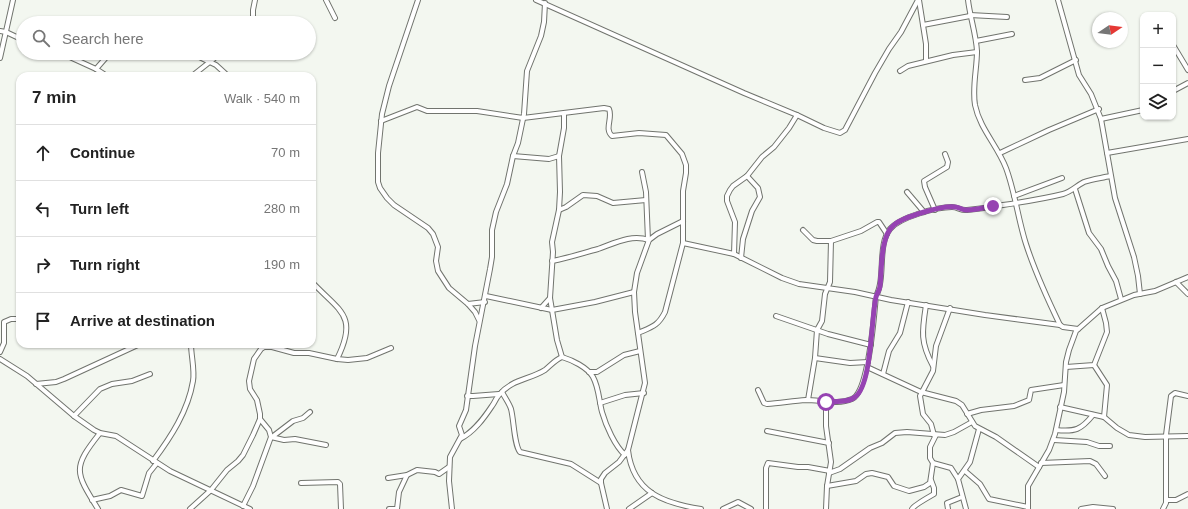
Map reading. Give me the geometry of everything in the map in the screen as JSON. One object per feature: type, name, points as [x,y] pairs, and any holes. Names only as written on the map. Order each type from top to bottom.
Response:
[{"type":"street","points":[[0,58],[14,0]]},
{"type":"street","points":[[253,16],[255,0]]},
{"type":"street","points":[[326,0],[335,18]]},
{"type":"street","points":[[418,0],[389,86],[381,121],[378,152],[378,182],[380,188],[394,205],[428,228],[433,234],[438,247],[436,261],[438,271],[449,288],[468,304],[475,312],[479,320]]},
{"type":"street","points":[[536,0],[650,52],[836,133],[840,133],[845,130],[888,49],[904,27],[919,0]]},
{"type":"street","points":[[919,0],[926,61]]},
{"type":"street","points":[[968,0],[977,52],[974,81],[975,105],[982,125],[1000,153],[1006,168],[1025,242],[1033,266],[1060,325]]},
{"type":"street","points":[[1058,0],[1079,74],[1099,109],[1110,176],[1115,198],[1134,257],[1140,294]]},
{"type":"street","points":[[452,509],[449,481],[450,457],[462,435],[459,426],[466,410],[479,320],[486,296],[492,257],[492,230],[496,212],[507,184],[512,156],[518,143],[523,118],[526,71],[541,36],[544,22],[545,3]]},
{"type":"street","points":[[923,25],[970,15],[1007,17]]},
{"type":"street","points":[[0,32],[6,32],[16,37]]},
{"type":"street","points":[[976,41],[1012,34]]},
{"type":"street","points":[[1175,48],[1188,70]]},
{"type":"street","points":[[900,71],[907,66],[926,61],[953,55],[977,52]]},
{"type":"street","points":[[76,60],[101,72]]},
{"type":"street","points":[[96,69],[104,60]]},
{"type":"street","points":[[206,60],[216,65],[224,72]]},
{"type":"street","points":[[197,72],[212,60]]},
{"type":"street","points":[[1025,80],[1040,78],[1076,60]]},
{"type":"street","points":[[1176,89],[1188,83]]},
{"type":"street","points":[[381,121],[417,107],[427,111],[477,111],[523,118],[564,114],[584,109],[604,108],[609,109],[611,113],[608,127],[612,136],[639,133],[666,135],[682,154],[686,165],[683,191],[683,243],[665,312],[660,322],[638,333]]},
{"type":"street","points":[[1000,153],[1099,109]]},
{"type":"street","points":[[1101,118],[1140,111]]},
{"type":"street","points":[[562,357],[558,346],[550,298],[552,242],[560,192],[559,156],[564,128],[564,114]]},
{"type":"street","points":[[734,254],[735,222],[728,206],[727,196],[733,186],[747,176],[762,157],[780,140],[797,115]]},
{"type":"street","points":[[1107,153],[1188,139]]},
{"type":"street","points":[[935,210],[924,184],[928,178],[947,167],[948,162],[945,154]]},
{"type":"street","points":[[512,156],[550,159],[559,156]]},
{"type":"street","points":[[607,509],[601,479],[605,473],[625,456],[628,450],[644,393],[645,383],[640,352],[634,292],[638,273],[649,240],[645,187],[642,172]]},
{"type":"street","points":[[741,258],[743,238],[752,211],[760,197],[758,188],[747,176]]},
{"type":"street","points":[[758,390],[766,404],[808,400],[826,402],[844,401],[854,398],[860,391],[868,362],[876,296],[880,288],[887,234],[898,222],[924,212],[935,210],[954,207],[966,210],[1015,204],[1063,194],[1075,189],[1084,182],[1110,176]]},
{"type":"street","points":[[1014,196],[1062,178]]},
{"type":"street","points":[[1075,189],[1089,233],[1101,249],[1116,281],[1121,299]]},
{"type":"street","points":[[907,192],[924,212]]},
{"type":"street","points":[[558,210],[566,207],[584,195],[597,196],[613,203],[646,200]]},
{"type":"street","points":[[552,261],[624,240],[636,238],[649,240],[657,234],[683,221]]},
{"type":"street","points":[[803,230],[813,240],[831,241],[879,222],[887,234]]},
{"type":"street","points":[[808,400],[815,358],[817,330],[822,321],[823,301],[830,282],[831,241]]},
{"type":"street","points":[[683,243],[734,254],[790,282],[1078,329]]},
{"type":"street","points":[[965,471],[980,484],[988,499],[1028,508],[1028,486],[1054,440],[1069,350],[1076,331],[1102,308],[1121,299],[1155,291],[1188,277]]},
{"type":"street","points":[[1176,282],[1188,294]]},
{"type":"street","points":[[316,287],[324,296],[339,308],[345,319],[346,332],[337,359]]},
{"type":"street","points":[[486,296],[552,310],[595,302],[634,292]]},
{"type":"street","points":[[541,308],[550,298]]},
{"type":"street","points":[[468,304],[484,302]]},
{"type":"street","points":[[883,374],[890,352],[900,333],[908,302]]},
{"type":"street","points":[[926,305],[923,339],[926,352],[934,367]]},
{"type":"street","points":[[912,509],[914,505],[924,501],[934,493],[931,480],[933,463],[930,457],[930,450],[935,435],[931,424],[924,417],[921,409],[920,396],[932,375],[936,346],[950,308]]},
{"type":"street","points":[[1094,365],[1106,332],[1106,322],[1102,308]]},
{"type":"street","points":[[776,316],[792,323],[828,334],[871,344]]},
{"type":"street","points":[[0,352],[4,343],[4,322],[11,319],[16,320]]},
{"type":"street","points":[[36,384],[56,382],[64,379],[131,348]]},
{"type":"street","points":[[92,500],[110,496],[121,490],[142,496],[155,462],[184,411],[190,394],[194,374],[191,348]]},
{"type":"street","points":[[190,509],[211,490],[227,470],[243,455],[260,419],[259,405],[250,389],[249,381],[254,359],[261,348]]},
{"type":"street","points":[[276,348],[294,353],[309,353],[348,360],[367,358],[391,348]]},
{"type":"street","points":[[589,372],[597,372],[624,355],[640,352]]},
{"type":"street","points":[[460,439],[469,435],[492,406],[500,393],[510,384],[544,370],[562,357],[570,360],[589,372],[593,377],[598,388],[602,414],[616,445],[625,456]]},
{"type":"street","points":[[815,358],[850,363],[868,362]]},
{"type":"street","points":[[0,359],[27,376],[74,416],[100,433],[116,436],[170,471],[250,509]]},
{"type":"street","points":[[1066,367],[1094,365]]},
{"type":"street","points":[[1094,365],[1107,385],[1104,417]]},
{"type":"street","points":[[867,367],[921,392],[956,401],[962,405],[972,422],[979,429],[989,432],[1039,468]]},
{"type":"street","points":[[74,416],[100,388],[112,384],[132,381],[150,374]]},
{"type":"street","points":[[967,414],[981,410],[1021,404],[1029,400],[1031,390],[1064,386]]},
{"type":"street","points":[[467,396],[500,393]]},
{"type":"street","points":[[500,393],[510,408],[517,446],[520,452],[571,464],[601,484]]},
{"type":"street","points":[[600,403],[625,395],[644,393]]},
{"type":"street","points":[[1163,509],[1166,500],[1166,436],[1173,394],[1177,393],[1188,396]]},
{"type":"street","points":[[826,402],[826,426],[831,462],[827,486],[826,509]]},
{"type":"street","points":[[1060,407],[1104,417],[1117,428],[1129,435],[1145,437],[1188,436]]},
{"type":"street","points":[[244,506],[272,437],[293,421],[303,418],[310,412]]},
{"type":"street","points":[[1056,430],[1072,431],[1086,424],[1093,415]]},
{"type":"street","points":[[260,419],[269,430],[272,437]]},
{"type":"street","points":[[766,509],[766,468],[768,463],[808,467],[830,472],[840,469],[870,448],[882,443],[895,433],[907,432],[935,435],[949,434],[972,422]]},
{"type":"street","points":[[958,479],[970,462],[979,429]]},
{"type":"street","points":[[767,431],[829,443]]},
{"type":"street","points":[[98,509],[84,484],[79,470],[83,456],[100,433]]},
{"type":"street","points":[[272,437],[284,440],[295,439],[326,445]]},
{"type":"street","points":[[1054,440],[1089,442],[1099,446],[1110,446]]},
{"type":"street","points":[[628,450],[629,462],[638,481],[652,493],[668,502],[701,509]]},
{"type":"street","points":[[1041,463],[1090,461],[1096,464],[1105,476]]},
{"type":"street","points":[[933,463],[951,468],[958,479],[966,509]]},
{"type":"street","points":[[388,478],[417,470],[439,474],[449,467]]},
{"type":"street","points":[[827,486],[856,481],[866,474],[872,473],[888,477],[894,486],[909,491],[924,487],[930,483],[931,480]]},
{"type":"street","points":[[389,509],[396,509],[399,492],[407,474]]},
{"type":"street","points":[[301,483],[338,482],[341,490],[341,509]]},
{"type":"street","points":[[629,509],[652,493]]},
{"type":"street","points":[[1166,500],[1176,500],[1188,494]]},
{"type":"street","points":[[948,509],[947,503],[962,497]]},
{"type":"street","points":[[723,509],[738,502],[751,509]]},
{"type":"street","points":[[1081,509],[1093,507],[1113,509]]},
{"type":"route","points":[[826,402],[850,400],[858,395],[860,391],[868,362],[876,296],[880,288],[884,250],[887,234],[890,229],[902,220],[924,212],[949,207],[956,207],[966,210],[993,206]]}]
